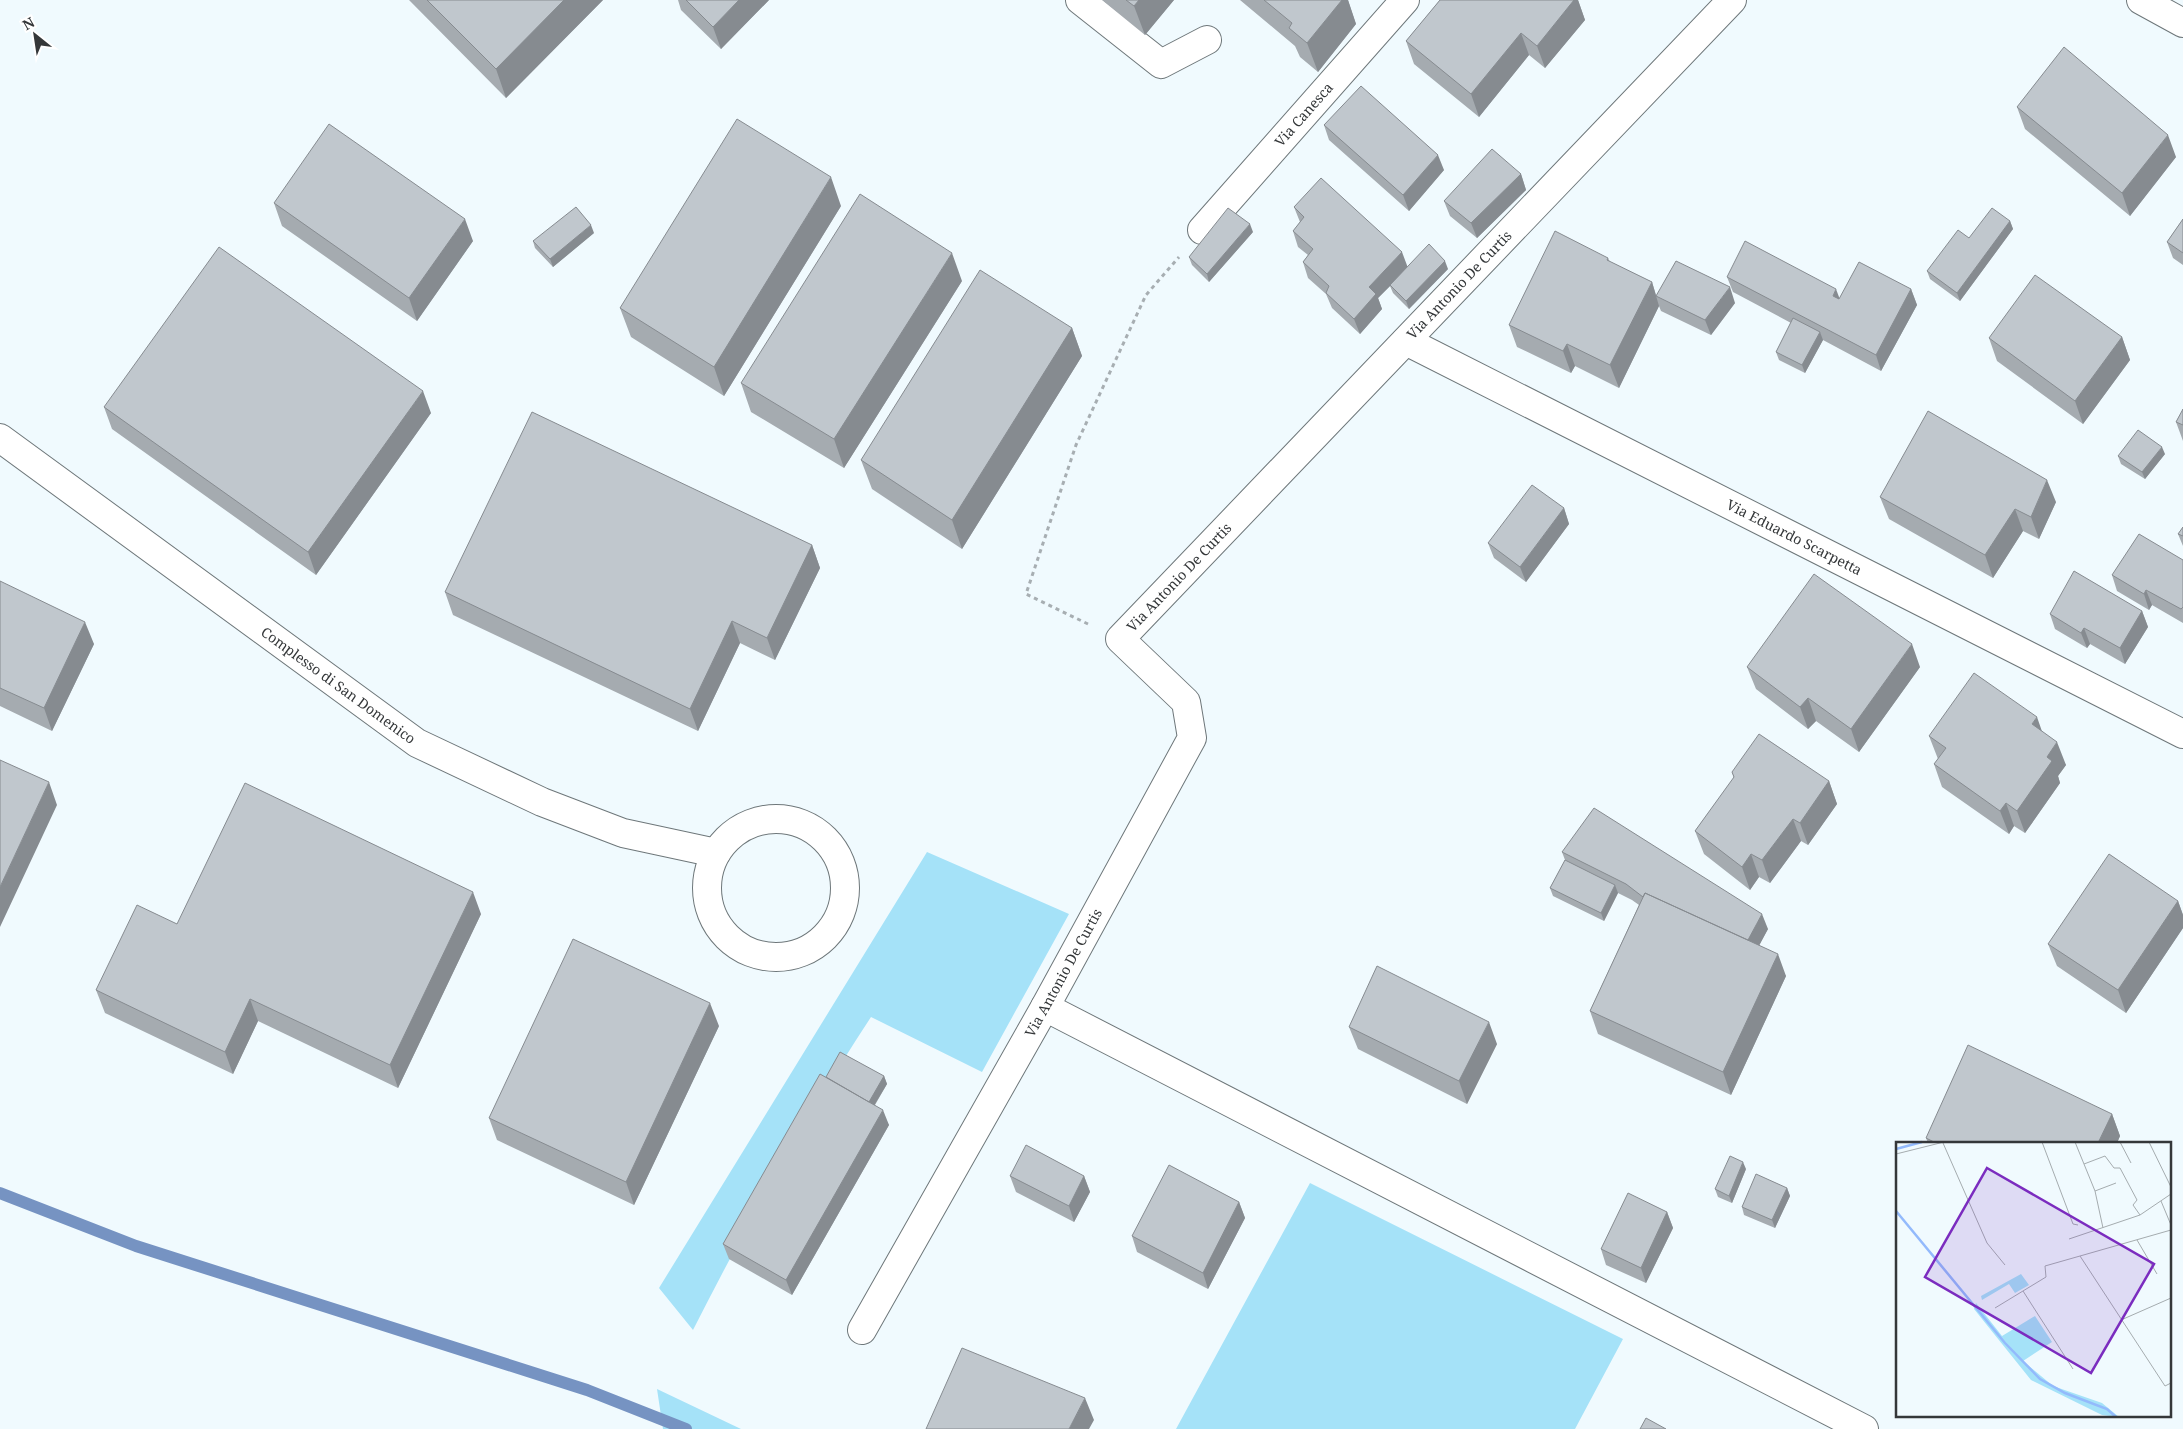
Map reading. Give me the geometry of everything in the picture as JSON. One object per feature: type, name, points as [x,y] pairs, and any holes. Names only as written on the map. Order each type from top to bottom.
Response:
[{"type":"street","points":[[1080,0],[1161,64],[1208,40]]},
{"type":"street","name":"Via Canesca","points":[[1202,230],[1405,0]]},
{"type":"street","name":"Via Antonio De Curtis","points":[[862,1330],[1045,1007],[1192,738],[1186,702],[1120,639],[1732,0]]},
{"type":"street","points":[[2142,0],[2183,23]]},
{"type":"street","name":"Via Eduardo Scarpetta","points":[[1406,341],[2182,732]]},
{"type":"street","name":"Complesso di San Domenico","points":[[0,438],[417,743],[542,802],[623,834],[716,853]]},
{"type":"street","points":[[772,818],[796,821],[817,831],[834,848],[844,870],[846,893],[840,916],[827,936],[808,950],[785,957],[763,956],[742,948],[725,935],[713,916],[706,895],[708,873],[716,853],[730,836],[749,824],[772,818]]},
{"type":"street","points":[[1045,1007],[1864,1429]]},
{"type":"path","points":[[1120,639],[1026,594],[1076,445],[1146,295],[1202,230]]},
{"type":"shaded area","points":[[927,852],[1069,914],[982,1072],[871,1017],[823,1093],[778,1171],[734,1250],[693,1330],[659,1288]]},
{"type":"shaded area","points":[[1310,1183],[1623,1339],[1575,1429],[1176,1429]]},
{"type":"shaded area","points":[[657,1389],[741,1429],[663,1429]]},
{"type":"building","points":[[427,0],[564,0],[496,69]]},
{"type":"building","points":[[686,0],[739,0],[713,27]]},
{"type":"building","points":[[1126,0],[1139,0],[1134,6]]},
{"type":"building","points":[[1264,0],[1342,0],[1307,43],[1289,28],[1292,23]]},
{"type":"building","points":[[1440,0],[1574,0],[1537,46],[1521,33],[1471,94],[1406,41]]},
{"type":"building","points":[[2064,47],[2168,135],[2122,193],[2017,107]]},
{"type":"building","points":[[1361,86],[1438,155],[1403,195],[1324,125]]},
{"type":"building","points":[[737,119],[831,177],[714,367],[620,308]]},
{"type":"building","points":[[329,124],[465,219],[409,298],[274,203]]},
{"type":"building","points":[[1492,149],[1521,174],[1471,223],[1444,201]]},
{"type":"building","points":[[1321,178],[1402,252],[1369,287],[1376,294],[1354,319],[1326,293],[1329,286],[1303,262],[1313,249],[1293,231],[1304,217],[1294,207]]},
{"type":"building","points":[[860,194],[952,253],[834,439],[741,383]]},
{"type":"building","points":[[576,207],[591,225],[550,259],[533,241]]},
{"type":"building","points":[[1228,208],[1250,224],[1207,274],[1189,257]]},
{"type":"building","points":[[1992,208],[2010,221],[1957,293],[1927,271],[1958,230],[1969,238]]},
{"type":"building","points":[[2183,219],[2183,253],[2167,242]]},
{"type":"building","points":[[1555,231],[1652,282],[1610,365],[1567,344],[1563,351],[1509,325]]},
{"type":"building","points":[[1745,241],[1836,289],[1833,296],[1839,299],[1859,262],[1911,289],[1876,355],[1727,277]]},
{"type":"building","points":[[1429,244],[1445,261],[1406,301],[1390,285]]},
{"type":"building","points":[[219,247],[423,391],[308,552],[104,407]]},
{"type":"building","points":[[1676,261],[1730,287],[1705,320],[1656,296]]},
{"type":"building","points":[[980,270],[1072,328],[952,520],[861,460]]},
{"type":"building","points":[[2035,275],[2122,337],[2075,401],[1989,338]]},
{"type":"building","points":[[1793,318],[1820,332],[1802,365],[1776,352]]},
{"type":"building","points":[[2183,409],[2183,425],[2176,422]]},
{"type":"building","points":[[1928,411],[2047,480],[2031,517],[2015,509],[1985,555],[1880,497]]},
{"type":"building","points":[[532,412],[812,545],[767,638],[732,621],[690,709],[445,592]]},
{"type":"building","points":[[2138,430],[2162,447],[2142,472],[2118,456]]},
{"type":"building","points":[[1532,485],[1564,508],[1520,567],[1488,543]]},
{"type":"building","points":[[2183,527],[2183,536],[2178,534]]},
{"type":"building","points":[[2139,534],[2183,560],[2183,607],[2181,609],[2146,590],[2144,594],[2112,575]]},
{"type":"building","points":[[2074,571],[2142,611],[2120,648],[2084,628],[2081,633],[2050,614]]},
{"type":"building","points":[[1814,574],[1912,644],[1851,729],[1808,698],[1800,707],[1747,667]]},
{"type":"building","points":[[0,581],[85,622],[44,708],[0,688]]},
{"type":"building","points":[[1974,673],[2037,717],[2032,724],[2057,742],[2047,757],[2052,761],[2017,811],[2006,803],[2000,811],[1934,764],[1946,748],[1929,736]]},
{"type":"building","points":[[1759,734],[1829,781],[1800,823],[1793,819],[1762,860],[1751,854],[1742,867],[1695,831],[1734,777],[1732,772]]},
{"type":"building","points":[[0,760],[49,782],[0,887]]},
{"type":"building","points":[[245,783],[473,892],[390,1065],[250,999],[225,1052],[96,990],[137,905],[177,924]]},
{"type":"building","points":[[1594,808],[1762,914],[1748,940],[1645,893],[1643,897],[1626,884],[1562,852]]},
{"type":"building","points":[[2109,854],[2178,901],[2118,990],[2048,944]]},
{"type":"building","points":[[1565,860],[1615,885],[1601,913],[1550,888]]},
{"type":"building","points":[[1645,893],[1778,954],[1723,1072],[1590,1011]]},
{"type":"building","points":[[573,939],[710,1003],[626,1182],[489,1118]]},
{"type":"building","points":[[1377,966],[1489,1022],[1459,1081],[1349,1027]]},
{"type":"building","points":[[1968,1045],[2112,1114],[2098,1142],[1934,1142],[1926,1138]]},
{"type":"building","points":[[840,1052],[884,1076],[869,1102],[826,1077]]},
{"type":"building","points":[[820,1074],[883,1110],[786,1280],[723,1244]]},
{"type":"building","points":[[1026,1145],[1084,1176],[1069,1206],[1010,1176]]},
{"type":"building","points":[[1730,1156],[1743,1162],[1729,1196],[1715,1189]]},
{"type":"building","points":[[1169,1165],[1239,1202],[1203,1273],[1132,1236]]},
{"type":"building","points":[[1756,1174],[1787,1188],[1772,1220],[1742,1207]]},
{"type":"building","points":[[1628,1193],[1667,1212],[1641,1268],[1601,1249]]},
{"type":"building","points":[[962,1348],[1085,1398],[1069,1429],[926,1429]]},
{"type":"building","points":[[1646,1418],[1666,1429],[1640,1429]]},
{"type":"waterway","points":[[0,1193],[136,1246],[587,1390],[686,1429]]}]
